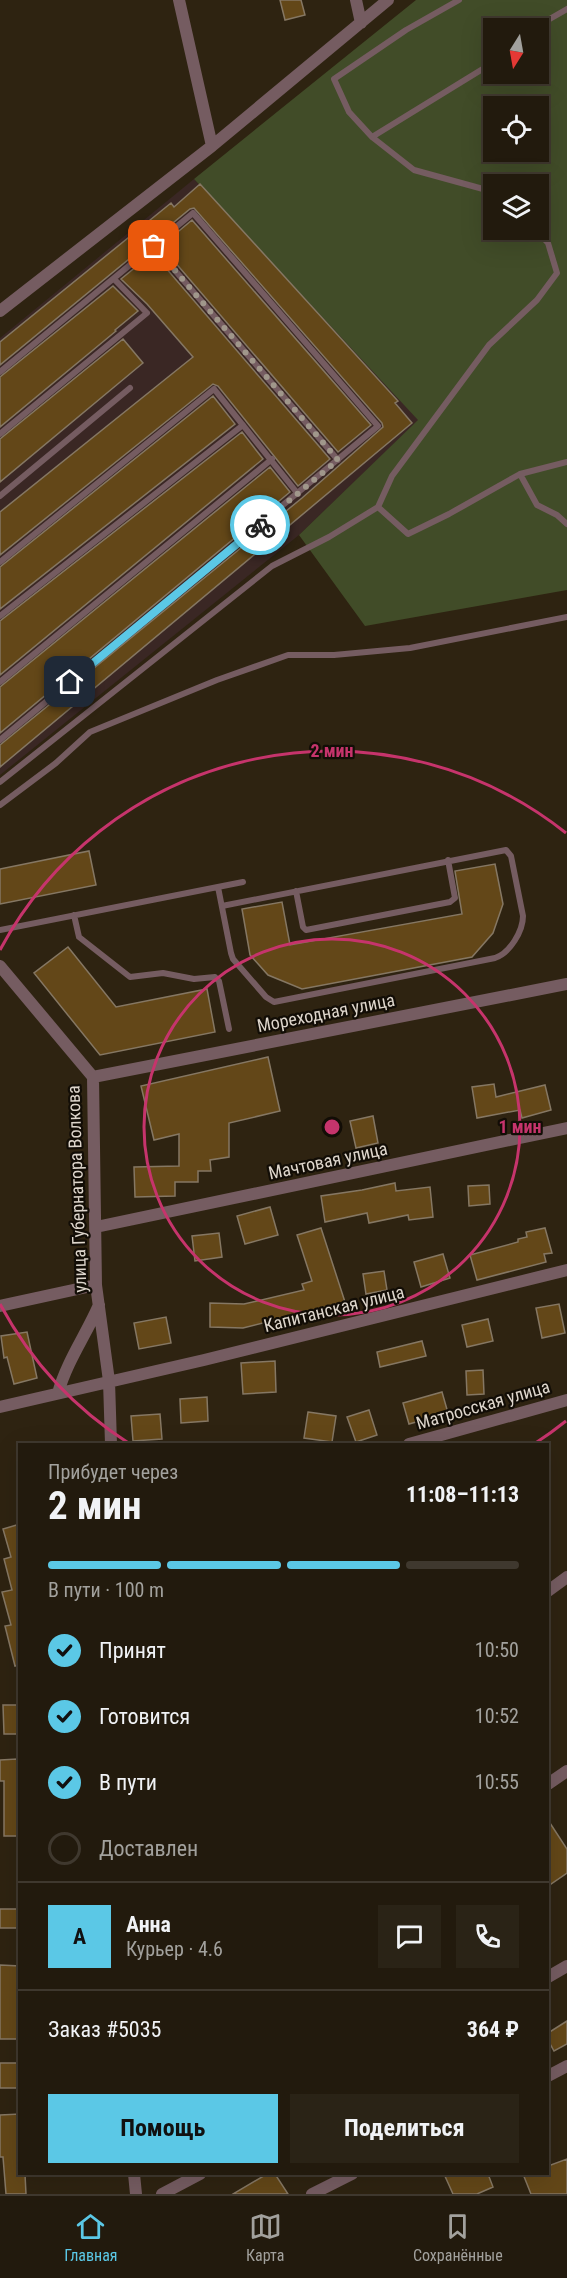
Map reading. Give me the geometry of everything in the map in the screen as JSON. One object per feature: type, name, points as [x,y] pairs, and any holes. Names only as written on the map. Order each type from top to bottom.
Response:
[{"type":"street","points":[[179,0],[212,146]]},
{"type":"street","points":[[356,0],[361,23]]},
{"type":"street","points":[[0,312],[212,146],[388,0]]},
{"type":"street","name":"улица Губернатора Волкова","points":[[0,966],[93,1077],[96,1285],[109,1381],[111,1443]]},
{"type":"street","name":"Мореходная улица","points":[[93,1077],[567,984]]},
{"type":"street","name":"Мачтовая улица","points":[[96,1227],[567,1128]]},
{"type":"street","name":"Капитанская улица","points":[[0,1407],[204,1360],[567,1270]]},
{"type":"street","points":[[0,1306],[96,1285]]},
{"type":"street","points":[[58,1393],[64,1371],[87,1333],[99,1304]]},
{"type":"street","name":"Матросская улица","points":[[413,1443],[567,1400]]},
{"type":"street","points":[[549,1590],[567,1577]]},
{"type":"street","points":[[549,1783],[567,1771]]},
{"type":"street","points":[[549,1976],[567,1966]]},
{"type":"street","points":[[549,2075],[567,2066]]},
{"type":"street","points":[[134,2175],[136,2194]]},
{"type":"street","points":[[162,2194],[198,2175]]},
{"type":"street","points":[[312,2194],[350,2175]]},
{"type":"lane","points":[[459,0],[406,30],[334,79],[349,112],[372,137],[414,170],[483,189]]},
{"type":"lane","points":[[549,19],[567,9]]},
{"type":"lane","points":[[372,137],[483,69]]},
{"type":"lane","points":[[0,372],[193,213],[378,426],[0,740]]},
{"type":"lane","points":[[0,782],[272,566],[329,537],[378,507],[392,476],[489,345],[537,300],[557,273],[545,240]]},
{"type":"lane","points":[[154,246],[338,460]]},
{"type":"lane","points":[[0,434],[147,313],[114,279]]},
{"type":"lane","points":[[0,496],[130,388]]},
{"type":"lane","points":[[0,561],[214,389],[298,494]]},
{"type":"lane","points":[[0,616],[243,425]]},
{"type":"lane","points":[[0,682],[272,459]]},
{"type":"lane","points":[[378,507],[408,534],[520,474],[566,461]]},
{"type":"lane","points":[[520,474],[537,505],[557,515],[567,524]]},
{"type":"lane","points":[[0,805],[56,764],[90,732],[217,680],[288,655],[334,655],[410,648],[567,617]]},
{"type":"lane","points":[[218,887],[233,959],[266,997],[274,1002],[502,956],[523,924],[510,853],[506,850],[222,906]]},
{"type":"lane","points":[[296,891],[303,927],[306,930],[450,902],[455,898],[448,860]]},
{"type":"lane","points":[[0,930],[243,882]]},
{"type":"lane","points":[[74,915],[82,941],[129,977],[163,973],[194,979],[215,976],[219,981],[229,1029]]},
{"type":"shaded area","points":[[194,179],[419,420],[299,535],[0,775],[0,338]]},
{"type":"green space","points":[[416,0],[567,0],[567,590],[365,626],[299,535],[418,420],[194,179]]},
{"type":"building","points":[[280,0],[301,0],[305,15],[285,20]]},
{"type":"building","points":[[200,184],[398,401],[395,403],[412,423],[0,767],[0,745],[302,498],[383,427],[382,423],[194,208],[0,365],[0,342],[171,203],[174,207]]},
{"type":"building","points":[[192,220],[371,425],[338,452],[161,246]]},
{"type":"building","points":[[153,253],[330,459],[298,486],[218,386],[213,384],[0,555],[0,512],[193,357],[147,304],[121,279]]},
{"type":"building","points":[[113,286],[138,311],[0,427],[0,377]]},
{"type":"building","points":[[123,339],[143,363],[0,482],[0,439]]},
{"type":"building","points":[[213,396],[235,424],[0,609],[0,567]]},
{"type":"building","points":[[242,432],[263,459],[0,675],[0,621]]},
{"type":"building","points":[[270,467],[290,492],[0,733],[0,687]]},
{"type":"building","points":[[89,851],[96,885],[0,904],[0,869]]},
{"type":"building","points":[[495,864],[503,904],[493,933],[472,957],[302,989],[268,975],[250,955],[242,909],[282,902],[290,945],[462,914],[455,871]]},
{"type":"building","points":[[68,947],[116,1007],[207,989],[215,1032],[100,1055],[34,973]]},
{"type":"building","points":[[268,1057],[280,1111],[229,1123],[229,1157],[210,1160],[211,1171],[198,1171],[198,1182],[175,1182],[175,1196],[135,1197],[134,1167],[179,1166],[179,1134],[154,1140],[141,1086]]},
{"type":"building","points":[[494,1084],[496,1097],[545,1085],[551,1110],[522,1118],[520,1110],[477,1118],[472,1087]]},
{"type":"building","points":[[373,1116],[378,1143],[356,1148],[350,1121]]},
{"type":"building","points":[[395,1183],[396,1191],[430,1187],[433,1217],[409,1220],[408,1215],[369,1223],[367,1213],[325,1222],[321,1196]]},
{"type":"building","points":[[489,1185],[490,1204],[469,1206],[468,1186]]},
{"type":"building","points":[[270,1207],[278,1235],[245,1244],[237,1216]]},
{"type":"building","points":[[321,1228],[345,1302],[243,1328],[210,1327],[210,1303],[244,1304],[304,1290],[302,1284],[312,1281],[297,1235]]},
{"type":"building","points":[[545,1228],[552,1253],[544,1254],[546,1262],[477,1280],[470,1255],[518,1242],[518,1239],[527,1237],[526,1232]]},
{"type":"building","points":[[219,1233],[222,1257],[195,1261],[192,1236]]},
{"type":"building","points":[[443,1254],[450,1278],[421,1287],[414,1262]]},
{"type":"building","points":[[384,1271],[387,1290],[366,1294],[363,1274]]},
{"type":"building","points":[[559,1304],[565,1333],[542,1338],[536,1308]]},
{"type":"building","points":[[166,1317],[171,1343],[139,1349],[134,1323]]},
{"type":"building","points":[[488,1319],[493,1341],[467,1347],[462,1325]]},
{"type":"building","points":[[27,1332],[37,1378],[14,1384],[7,1357],[4,1358],[1,1336]]},
{"type":"building","points":[[422,1341],[426,1356],[380,1367],[377,1352]]},
{"type":"building","points":[[275,1361],[276,1392],[243,1394],[241,1363]]},
{"type":"building","points":[[483,1370],[484,1394],[467,1395],[466,1371]]},
{"type":"building","points":[[442,1392],[448,1413],[409,1424],[403,1403]]},
{"type":"building","points":[[207,1397],[208,1421],[181,1423],[180,1399]]},
{"type":"building","points":[[369,1410],[377,1435],[356,1442],[347,1417]]},
{"type":"building","points":[[308,1412],[336,1416],[332,1442],[304,1438]]},
{"type":"building","points":[[160,1414],[162,1439],[133,1441],[131,1416]]},
{"type":"building","points":[[18,1525],[18,1665],[15,1666],[5,1626],[11,1625],[2,1592],[12,1590],[4,1559],[11,1557],[3,1529]]},
{"type":"building","points":[[3,1705],[18,1705],[18,1734],[4,1734]]},
{"type":"building","points":[[17,1759],[18,1836],[4,1836],[4,1781],[0,1781],[0,1760]]},
{"type":"building","points":[[549,1822],[567,1849],[567,1873],[549,1885]]},
{"type":"building","points":[[0,1909],[18,1909],[18,1928],[0,1928]]},
{"type":"building","points":[[0,1965],[18,1966],[18,2039],[0,2039]]},
{"type":"building","points":[[567,2021],[567,2044],[554,2051],[549,2042],[549,2032]]},
{"type":"building","points":[[0,2063],[18,2063],[18,2088],[0,2088]]},
{"type":"building","points":[[18,2114],[18,2175],[25,2175],[26,2194],[6,2194],[3,2157],[0,2157],[0,2115]]},
{"type":"building","points":[[567,2159],[567,2194],[531,2194],[523,2175],[549,2175],[549,2166]]},
{"type":"building","points":[[265,2175],[276,2175],[288,2194],[233,2194]]},
{"type":"building","points":[[444,2175],[488,2175],[493,2187],[477,2194],[453,2194]]},
{"type":"way so far","points":[[154,246],[338,460],[260,525]]},
{"type":"route","points":[[70,682],[260,525]]}]
